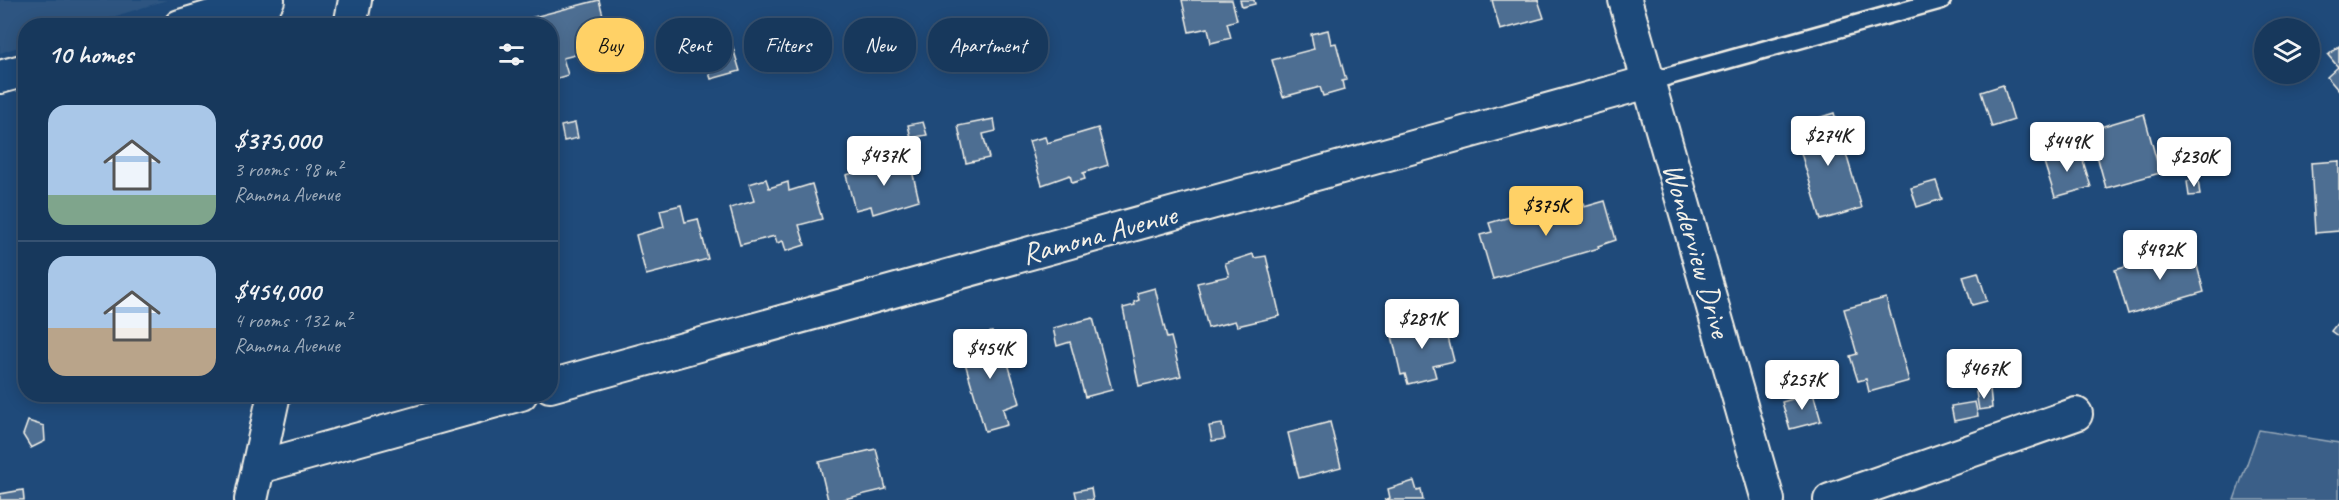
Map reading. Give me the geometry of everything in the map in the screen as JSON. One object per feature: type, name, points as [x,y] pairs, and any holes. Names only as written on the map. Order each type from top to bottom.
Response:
[{"type":"street","points":[[207,18],[268,0]]},
{"type":"street","points":[[352,18],[355,0]]},
{"type":"street","name":"Wonderview Drive","points":[[1625,0],[1768,500]]},
{"type":"street","points":[[0,77],[18,72]]},
{"type":"street","name":"Ramona Avenue","points":[[558,384],[1648,82]]},
{"type":"street","points":[[251,500],[272,402]]},
{"type":"street","points":[[259,467],[492,402]]},
{"type":"street","points":[[1830,500],[2076,414]]},
{"type":"lane","points":[[1648,82],[1942,0]]},
{"type":"shaded area","points":[[0,0],[167,0],[109,18],[18,18],[18,47],[0,53]]},
{"type":"shaded area","points":[[2259,430],[2339,443],[2339,500],[2234,500]]},
{"type":"building","points":[[599,0],[604,18],[576,18],[576,55],[563,58],[568,75],[558,78],[558,18],[530,18]]},
{"type":"building","points":[[1182,0],[1232,0],[1237,20],[1227,23],[1231,38],[1211,43],[1208,28],[1189,32]]},
{"type":"building","points":[[1240,0],[1254,0],[1255,4],[1242,7]]},
{"type":"building","points":[[1492,0],[1538,0],[1544,18],[1500,30]]},
{"type":"building","points":[[1328,30],[1331,44],[1336,43],[1346,80],[1342,81],[1344,90],[1323,96],[1320,87],[1283,97],[1272,60],[1314,49],[1311,34]]},
{"type":"building","points":[[732,45],[740,71],[711,79],[709,72],[732,72]]},
{"type":"building","points":[[2339,46],[2339,91],[2327,77],[2338,67],[2328,55]]},
{"type":"building","points":[[2003,85],[2014,120],[1992,127],[1981,92]]},
{"type":"building","points":[[1834,113],[1862,208],[1821,220],[1793,126]]},
{"type":"building","points":[[2144,114],[2160,173],[2106,188],[2090,130]]},
{"type":"building","points":[[994,119],[996,131],[983,134],[989,158],[966,163],[958,126]]},
{"type":"building","points":[[923,122],[927,135],[911,138],[908,125]]},
{"type":"building","points":[[575,123],[578,138],[564,141],[561,126]]},
{"type":"building","points":[[1098,128],[1108,165],[1083,173],[1085,179],[1072,183],[1070,175],[1042,185],[1029,141],[1045,137],[1047,143]]},
{"type":"building","points":[[2079,148],[2091,187],[2055,197],[2043,159]]},
{"type":"building","points":[[909,158],[919,200],[873,214],[871,206],[855,210],[846,175]]},
{"type":"building","points":[[2339,161],[2339,231],[2315,233],[2311,163]]},
{"type":"building","points":[[766,179],[769,188],[788,182],[789,191],[812,184],[822,219],[799,225],[805,245],[786,251],[783,241],[777,243],[775,236],[740,245],[730,208],[754,201],[749,184]]},
{"type":"building","points":[[2198,179],[2200,195],[2189,196],[2187,181]]},
{"type":"building","points":[[1936,181],[1942,199],[1917,207],[1911,188]]},
{"type":"building","points":[[1605,201],[1616,240],[1598,246],[1599,248],[1493,279],[1480,235],[1492,232],[1489,223],[1562,202],[1563,209],[1583,203],[1584,207]]},
{"type":"building","points":[[681,205],[685,222],[698,219],[708,259],[646,275],[636,235],[664,227],[660,210]]},
{"type":"building","points":[[2192,247],[2204,292],[2128,314],[2115,270]]},
{"type":"building","points":[[1253,254],[1254,258],[1266,256],[1280,316],[1237,326],[1235,321],[1208,328],[1197,283],[1229,276],[1225,263]]},
{"type":"building","points":[[1978,272],[1987,301],[1972,305],[1963,276]]},
{"type":"building","points":[[1155,288],[1167,338],[1171,337],[1181,376],[1139,386],[1123,308],[1135,305],[1134,302],[1139,300],[1137,293]]},
{"type":"building","points":[[1886,298],[1909,381],[1869,392],[1866,379],[1858,381],[1850,356],[1857,354],[1844,309]]},
{"type":"building","points":[[1093,318],[1112,390],[1085,397],[1070,342],[1057,346],[1053,328]]},
{"type":"building","points":[[1443,318],[1454,361],[1433,366],[1436,377],[1408,384],[1405,374],[1401,375],[1391,331]]},
{"type":"building","points":[[2339,321],[2339,337],[2331,331]]},
{"type":"building","points":[[992,332],[997,349],[1003,347],[1020,403],[1003,409],[1007,425],[985,431],[963,356],[967,355],[962,340]]},
{"type":"building","points":[[1990,389],[1992,408],[1979,410],[1976,392]]},
{"type":"building","points":[[1813,393],[1821,421],[1790,429],[1782,402]]},
{"type":"building","points":[[1975,402],[1978,416],[1954,421],[1951,406]]},
{"type":"building","points":[[28,421],[44,426],[45,441],[31,448],[23,435]]},
{"type":"building","points":[[1330,422],[1341,467],[1299,478],[1288,433]]},
{"type":"building","points":[[1222,424],[1225,439],[1212,441],[1209,426]]},
{"type":"building","points":[[876,449],[886,489],[840,500],[828,500],[819,462]]},
{"type":"building","points":[[1414,481],[1417,491],[1421,490],[1423,500],[1384,500],[1390,498],[1388,489]]},
{"type":"building","points":[[1091,488],[1093,500],[1077,500],[1075,491]]},
{"type":"building","points":[[23,490],[24,500],[0,500],[0,494]]}]
